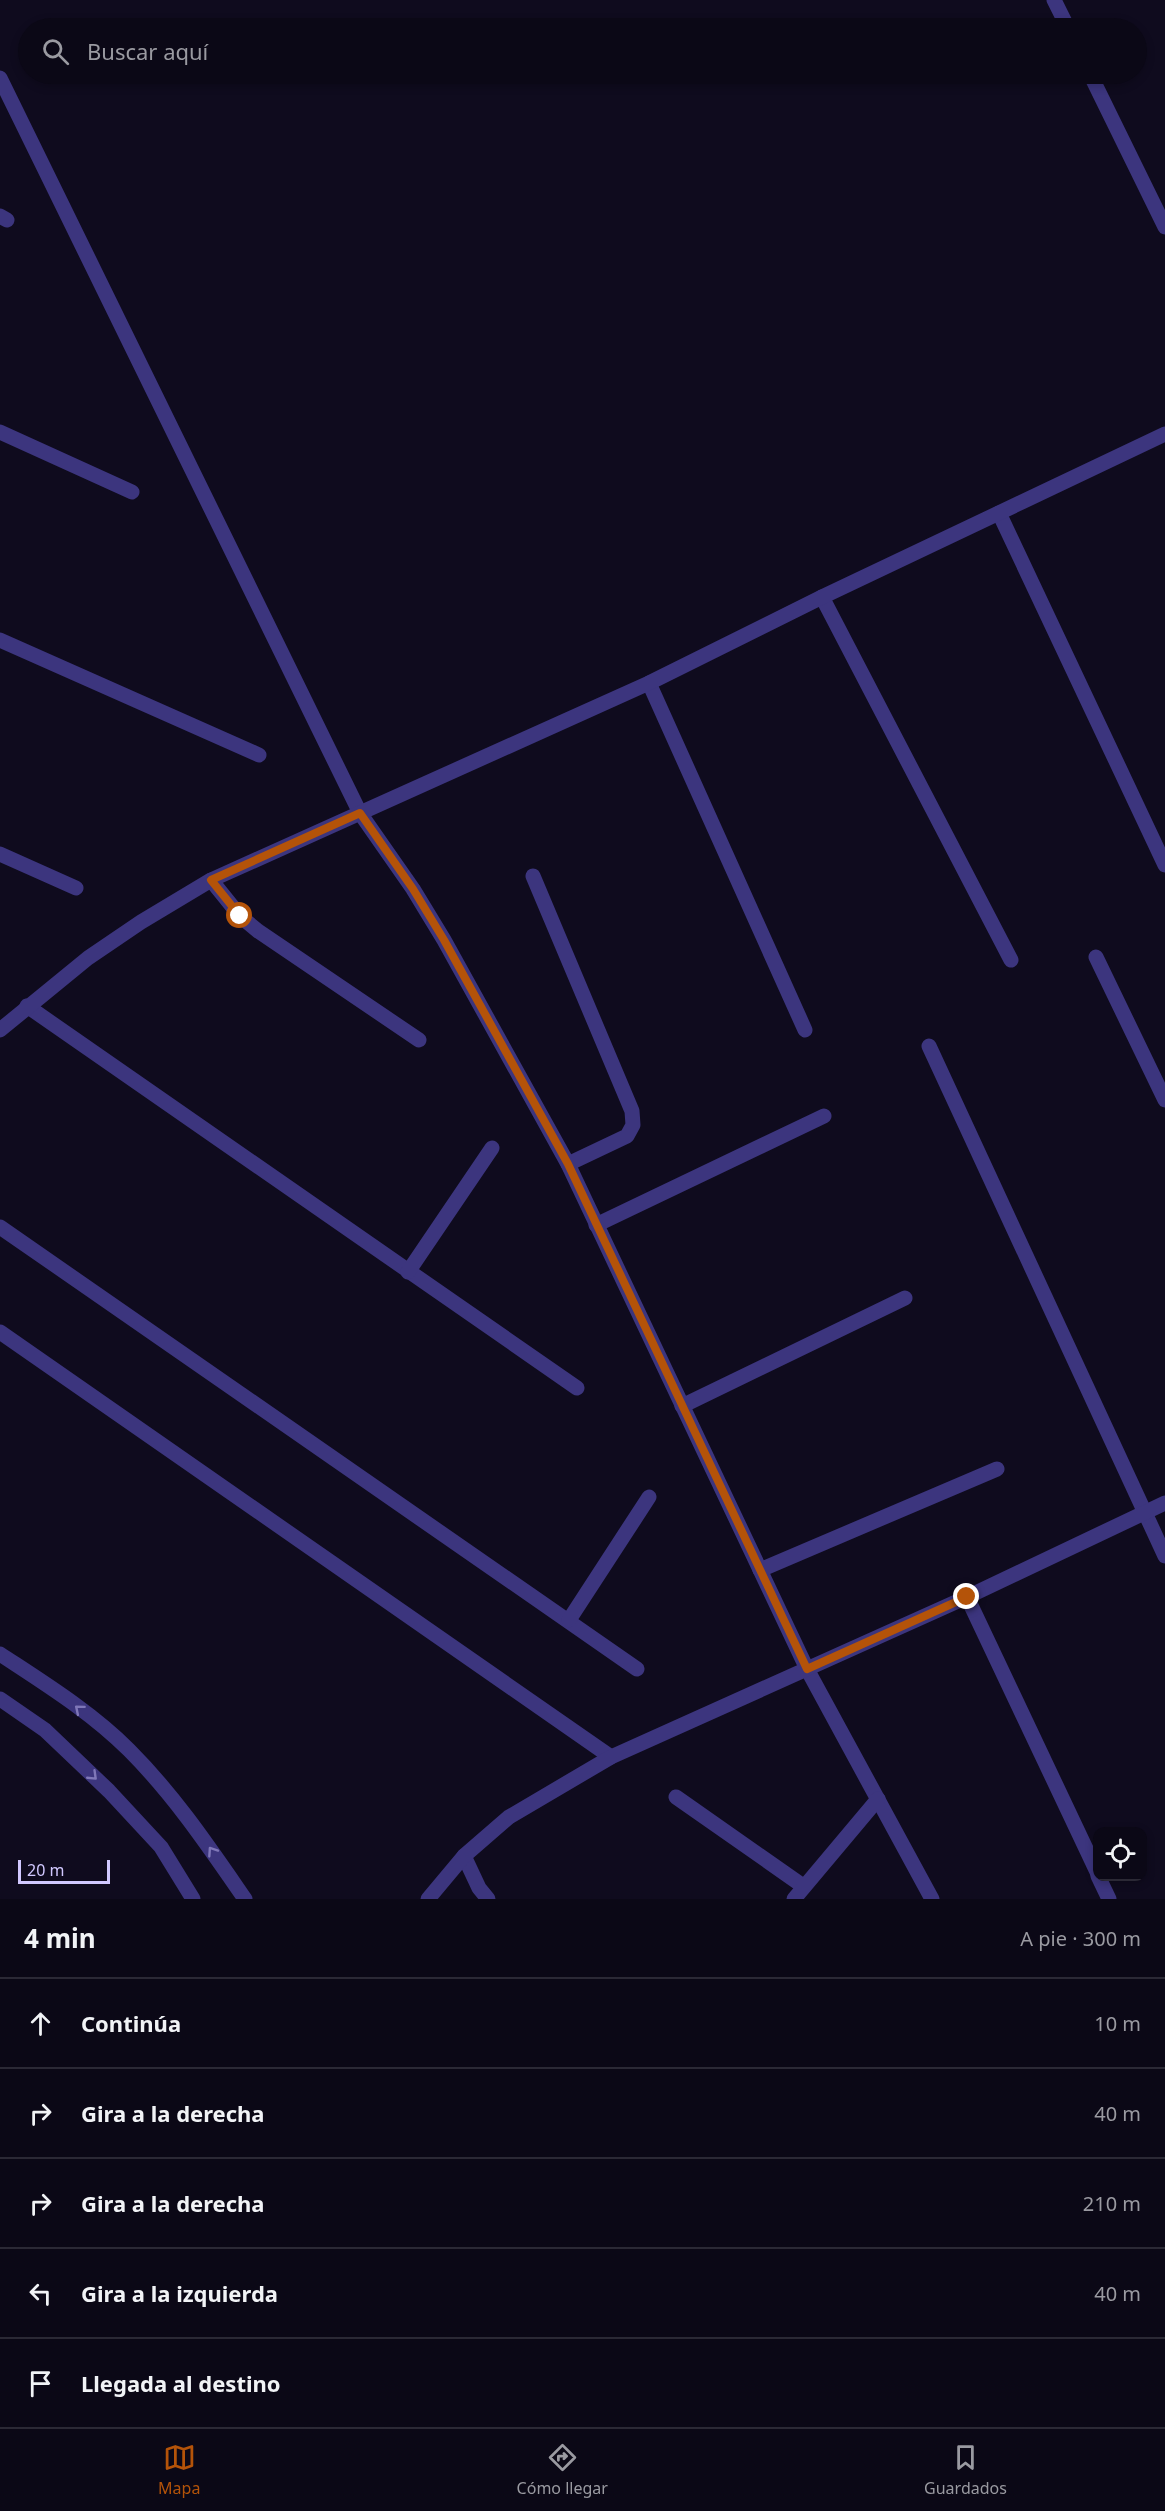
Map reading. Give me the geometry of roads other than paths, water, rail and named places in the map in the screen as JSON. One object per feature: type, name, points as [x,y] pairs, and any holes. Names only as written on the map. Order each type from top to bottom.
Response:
[{"type":"street","points":[[1054,0],[1063,18]]},
{"type":"street","points":[[0,78],[360,813],[413,889],[444,940],[568,1164],[807,1669],[932,1899]]},
{"type":"street","points":[[1095,84],[1165,227]]},
{"type":"street","points":[[0,432],[132,492]]},
{"type":"street","points":[[0,1030],[88,958],[141,922],[211,880],[650,682],[822,597],[1165,434]]},
{"type":"street","points":[[999,513],[1165,865]]},
{"type":"street","points":[[822,597],[1011,960]]},
{"type":"street","points":[[0,640],[260,755]]},
{"type":"street","points":[[650,682],[805,1030]]},
{"type":"street","points":[[0,854],[76,888]]},
{"type":"street","points":[[533,876],[632,1111],[633,1125],[627,1136],[568,1164]]},
{"type":"street","points":[[211,880],[240,916],[258,932],[419,1040]]},
{"type":"street","points":[[1096,957],[1165,1100]]},
{"type":"street","points":[[27,1006],[577,1388]]},
{"type":"street","points":[[929,1046],[1165,1556]]},
{"type":"street","points":[[596,1225],[824,1116]]},
{"type":"street","points":[[408,1272],[492,1148]]},
{"type":"street","points":[[0,1227],[637,1669]]},
{"type":"street","points":[[682,1406],[905,1298]]},
{"type":"street","points":[[0,1332],[611,1758]]},
{"type":"street","points":[[760,1570],[997,1469]]},
{"type":"street","points":[[569,1620],[649,1497]]},
{"type":"street","points":[[428,1899],[464,1856],[509,1817],[611,1758],[967,1597],[1165,1503]]},
{"type":"street","points":[[967,1597],[1093,1865]]},
{"type":"street","points":[[0,1654],[64,1696],[128,1749],[188,1817],[245,1899]]},
{"type":"street","points":[[0,1699],[45,1730],[109,1791],[161,1847],[193,1899]]},
{"type":"street","points":[[676,1797],[803,1886]]},
{"type":"street","points":[[794,1899],[878,1799]]},
{"type":"street","points":[[464,1856],[479,1888],[488,1899]]},
{"type":"street","points":[[1100,1881],[1109,1899]]}]
